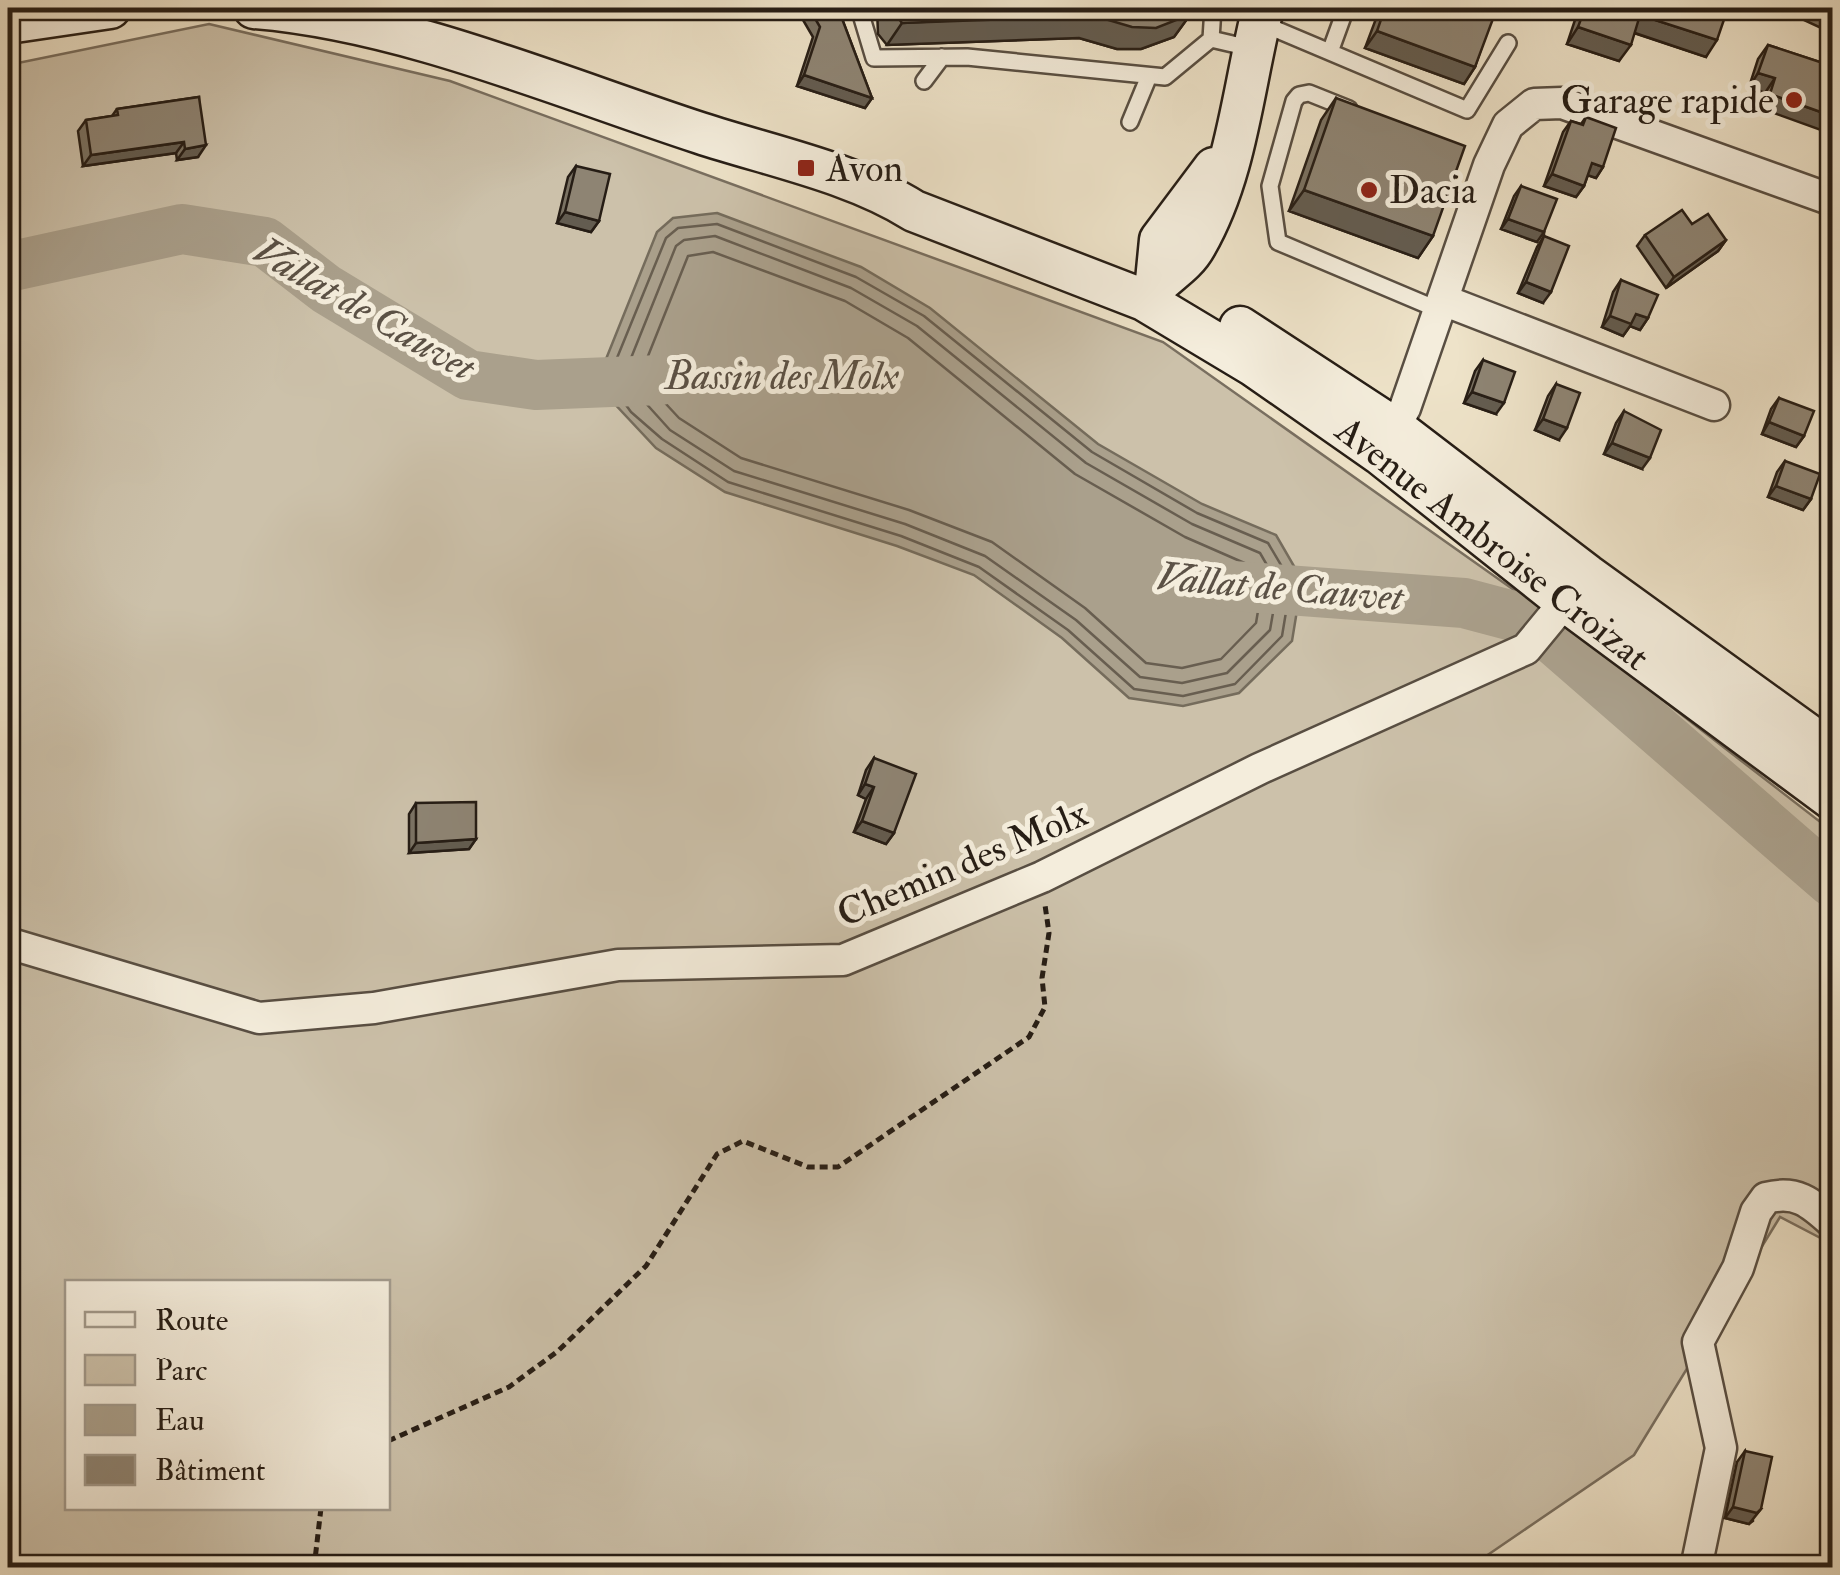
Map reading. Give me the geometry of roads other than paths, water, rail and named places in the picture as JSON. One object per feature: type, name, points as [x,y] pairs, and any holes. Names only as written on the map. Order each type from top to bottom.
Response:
[{"type":"main road","points":[[8,23],[110,8]]},
{"type":"main road","name":"Avenue Ambroise Croizat","points":[[273,8],[402,23],[889,195],[918,195],[1045,230],[1150,290],[1304,364],[1560,609],[1828,777]]},
{"type":"main road","points":[[1150,290],[1179,268],[1194,250],[1224,194],[1231,143],[1259,26]]},
{"type":"street","points":[[1388,441],[1441,305],[1489,165],[1508,126],[1534,104],[1562,103],[1832,200]]},
{"type":"street","points":[[1441,305],[1714,405]]},
{"type":"street","name":"Chemin des Molx","points":[[8,942],[259,1018],[374,1008],[618,965],[842,960],[1042,877],[1259,769],[1526,648],[1560,609]]},
{"type":"street","points":[[1696,1568],[1721,1448],[1698,1342],[1738,1268],[1756,1212],[1766,1198],[1787,1192],[1808,1201],[1832,1222]]},
{"type":"lane","points":[[859,8],[874,58],[942,58],[1165,78],[1211,39],[1259,26],[1468,110],[1508,43]]},
{"type":"lane","points":[[1211,39],[1213,8]]},
{"type":"lane","points":[[1330,52],[1346,8]]},
{"type":"lane","points":[[924,81],[942,58]]},
{"type":"lane","points":[[1130,122],[1149,76]]},
{"type":"lane","points":[[1358,113],[1309,93],[1298,94],[1270,186],[1278,242],[1441,305]]},
{"type":"water","name":"Bassin des Molx","points":[[717,213],[861,267],[930,308],[1098,444],[1202,504],[1276,535],[1302,580],[1292,641],[1239,693],[1183,706],[1129,698],[1062,638],[974,575],[897,546],[725,492],[656,448],[596,384],[657,232],[673,218]]},
{"type":"waterway","name":"Vallat de Cauvet","points":[[8,267],[182,229],[265,242],[326,289],[468,375],[536,385],[661,380]]},
{"type":"waterway","name":"Vallat de Cauvet","points":[[1232,586],[1464,603],[1532,621],[1832,882]]},
{"type":"place","name":"Garage rapide","points":[[1794,100]]},
{"type":"place","name":"Avon","points":[[806,168]]},
{"type":"place","name":"Dacia","points":[[1369,190]]}]
